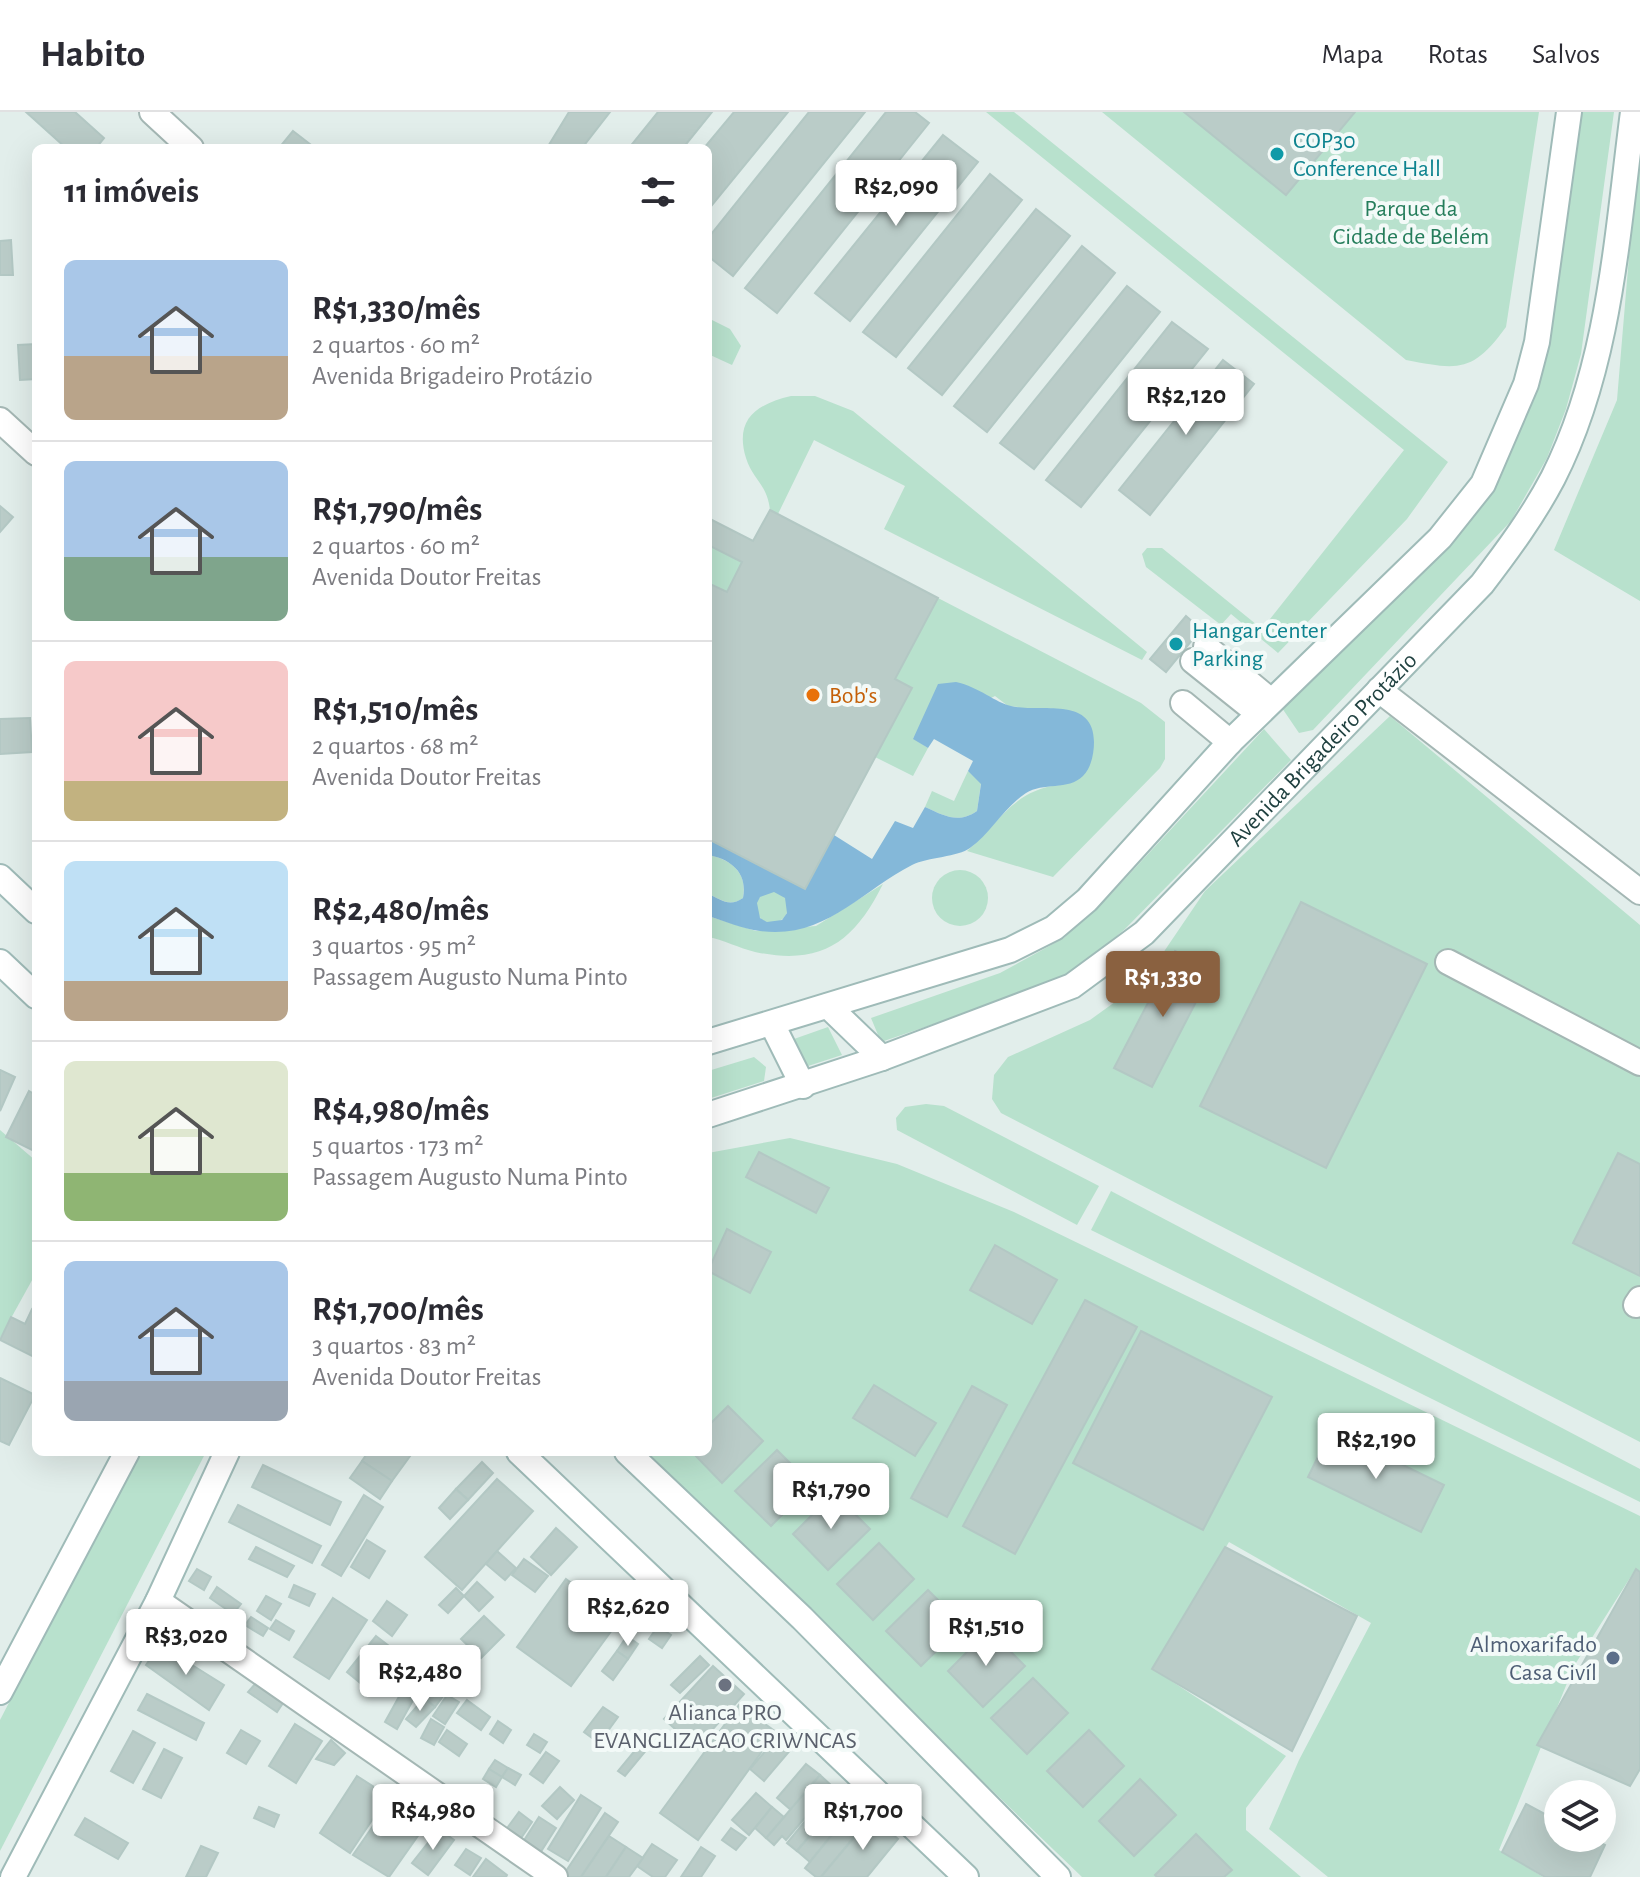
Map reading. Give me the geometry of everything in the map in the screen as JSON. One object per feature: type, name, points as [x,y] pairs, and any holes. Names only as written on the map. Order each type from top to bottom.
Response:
[{"type":"main road","points":[[152,112],[187,144]]},
{"type":"main road","points":[[712,1041],[1010,950],[1054,928],[1087,900],[1230,742],[1440,538],[1483,484],[1526,384],[1537,342],[1569,112]]},
{"type":"main road","name":"Avenida Brigadeiro Protázio","points":[[712,1114],[882,1058],[1072,986],[1144,933],[1482,584],[1519,536],[1554,477],[1580,410],[1608,306],[1633,112]]},
{"type":"main road","points":[[0,420],[32,449]]},
{"type":"main road","points":[[1200,654],[1265,707]]},
{"type":"main road","points":[[1379,690],[1640,892]]},
{"type":"main road","points":[[1183,703],[1230,742]]},
{"type":"main road","points":[[0,877],[32,907]]},
{"type":"main road","points":[[0,962],[32,992]]},
{"type":"main road","points":[[1448,962],[1640,1063]]},
{"type":"main road","points":[[828,1006],[882,1058]]},
{"type":"main road","points":[[772,1024],[803,1086]]},
{"type":"main road","points":[[0,1692],[125,1456]]},
{"type":"main road","points":[[13,1877],[158,1601],[225,1456]]},
{"type":"main road","points":[[523,1456],[966,1877]]},
{"type":"main road","points":[[631,1456],[802,1618],[1058,1877]]},
{"type":"main road","points":[[158,1601],[555,1877]]},
{"type":"green space","points":[[986,112],[1014,112],[1448,462],[1407,519],[1278,653],[1231,614],[1221,625],[1146,567],[1142,554],[1147,548],[1162,548],[1262,629],[1404,450]]},
{"type":"green space","name":"Parque da Cidade de Belém","points":[[1102,112],[1539,112],[1506,327],[1484,353],[1463,364],[1439,366],[1406,360]]},
{"type":"green space","points":[[1576,112],[1614,112],[1581,354],[1566,409],[1547,458],[1511,521],[1313,730],[1299,733],[1282,708],[1366,626],[1504,462]]},
{"type":"green space","points":[[1640,125],[1640,601],[1554,550],[1617,400]]},
{"type":"green space","points":[[712,320],[730,329],[741,346],[732,365],[712,356]]},
{"type":"green space","points":[[791,396],[815,396],[853,411],[1147,652],[1142,660],[884,529],[905,486],[814,440],[778,514],[770,510],[766,494],[746,458],[743,433],[751,415],[768,404]]},
{"type":"green space","points":[[712,547],[742,562],[727,592],[712,585]]},
{"type":"green space","points":[[938,598],[1141,703],[1165,722],[1165,759],[1160,768],[1053,877],[967,851],[1008,809],[1030,793],[1060,785],[1018,707],[1008,706],[995,696],[913,738],[928,748],[913,776],[875,757],[911,688],[895,679]]},
{"type":"green space","points":[[1390,716],[1640,925],[1640,1442],[1001,1113],[992,1099],[994,1075],[1008,1057],[1090,1020],[1144,981],[1205,891]]},
{"type":"green space","points":[[1264,729],[1291,760],[1125,929],[1077,970],[1034,990],[881,1042],[871,1018],[1000,973],[1064,938],[1111,894]]},
{"type":"green space","points":[[968,771],[981,783],[977,811],[957,818],[925,807],[932,791],[954,801]]},
{"type":"green space","points":[[712,856],[730,864],[743,881],[743,898],[730,902],[712,896]]},
{"type":"green space","points":[[960,870],[980,878],[988,898],[980,918],[960,926],[940,918],[932,898],[940,878]]},
{"type":"green space","points":[[883,884],[860,921],[847,935],[817,952],[779,955],[755,952],[712,938],[712,917],[756,931],[816,926]]},
{"type":"green space","points":[[772,891],[783,896],[788,907],[783,918],[772,923],[761,918],[756,907],[761,896]]},
{"type":"green space","points":[[828,1027],[842,1055],[805,1067],[794,1039]]},
{"type":"green space","points":[[754,1057],[766,1067],[764,1081],[712,1098],[712,1070]]},
{"type":"green space","points":[[926,1104],[944,1106],[1099,1186],[1077,1225],[897,1130],[896,1118],[905,1107]]},
{"type":"green space","points":[[0,1130],[32,1158],[32,1280],[0,1338]]},
{"type":"green space","points":[[790,1138],[897,1164],[1014,1212],[1640,1516],[1640,1572],[1635,1570],[1574,1666],[1499,1850],[1543,1877],[1328,1877],[1269,1829],[1299,1760],[1371,1623],[1229,1542],[1153,1669],[1286,1756],[1246,1808],[1246,1830],[1301,1877],[1082,1877],[645,1456],[712,1456],[712,1152]]},
{"type":"green space","points":[[1111,1191],[1640,1469],[1640,1502],[1091,1230]]},
{"type":"green space","points":[[137,1456],[204,1456],[0,1851],[0,1720]]},
{"type":"water","points":[[956,682],[1011,706],[1075,712],[1092,727],[1094,747],[1088,769],[1077,781],[1026,793],[970,848],[912,865],[823,921],[783,932],[760,931],[712,917],[712,896],[725,902],[738,901],[743,898],[744,889],[736,869],[712,856],[712,841],[805,889],[834,835],[872,859],[895,821],[913,828],[925,807],[957,818],[977,811],[981,784],[968,771],[973,761],[934,739],[928,748],[913,739],[938,684]],"holes":[[[774,892],[785,898],[787,913],[782,920],[767,922],[760,918],[757,903],[760,897]]]},
{"type":"building","points":[[26,112],[75,112],[104,138],[99,144],[62,144]]},
{"type":"building","points":[[569,112],[610,112],[585,144],[549,144]]},
{"type":"building","points":[[658,112],[712,112],[686,144],[632,144]]},
{"type":"building","points":[[734,112],[788,112],[712,205],[712,144],[707,144]]},
{"type":"building","points":[[809,112],[865,112],[733,276],[712,259],[712,233]]},
{"type":"building","points":[[886,112],[915,112],[929,123],[777,313],[745,288]]},
{"type":"building","name":"COP30 Conference Hall","points":[[1184,112],[1355,112],[1286,195]]},
{"type":"building","points":[[293,131],[310,144],[282,144]]},
{"type":"building","points":[[943,135],[978,162],[850,321],[815,293]]},
{"type":"building","points":[[990,174],[1022,200],[896,357],[863,332]]},
{"type":"building","points":[[1036,209],[1070,236],[942,395],[908,368]]},
{"type":"building","points":[[11,240],[13,275],[0,275],[0,241]]},
{"type":"building","points":[[1082,246],[1115,273],[987,432],[954,406]]},
{"type":"building","points":[[1127,286],[1160,312],[1034,469],[1000,443]]},
{"type":"building","points":[[1172,322],[1208,349],[1081,507],[1046,480]]},
{"type":"building","points":[[32,344],[32,379],[20,380],[18,345]]},
{"type":"building","points":[[1223,360],[1254,384],[1150,515],[1119,490]]},
{"type":"building","points":[[0,506],[13,517],[0,532]]},
{"type":"building","points":[[770,510],[938,598],[895,679],[912,688],[805,889],[712,841],[712,585],[727,592],[742,562],[712,547],[712,520],[753,541]]},
{"type":"building","name":"Hangar Center Parking","points":[[1186,616],[1201,629],[1166,672],[1150,659]]},
{"type":"building","points":[[30,718],[32,752],[0,754],[0,719]]},
{"type":"building","points":[[1301,902],[1427,964],[1326,1168],[1200,1106]]},
{"type":"building","points":[[1175,951],[1212,971],[1152,1087],[1114,1068]]},
{"type":"building","points":[[0,1070],[15,1077],[0,1111]]},
{"type":"building","points":[[29,1091],[32,1093],[32,1150],[6,1137]]},
{"type":"building","points":[[759,1152],[829,1188],[816,1213],[746,1177]]},
{"type":"building","points":[[1618,1153],[1640,1164],[1640,1276],[1573,1243]]},
{"type":"building","points":[[727,1229],[771,1252],[750,1293],[712,1273],[712,1262]]},
{"type":"building","points":[[995,1245],[1057,1280],[1032,1324],[970,1290]]},
{"type":"building","points":[[1085,1300],[1137,1327],[1015,1554],[963,1526]]},
{"type":"building","points":[[32,1309],[32,1356],[0,1340],[11,1317],[25,1324]]},
{"type":"building","points":[[1141,1331],[1272,1397],[1203,1530],[1073,1463]]},
{"type":"building","points":[[0,1378],[32,1394],[32,1401],[9,1445],[0,1441]]},
{"type":"building","points":[[874,1385],[936,1423],[915,1456],[853,1418]]},
{"type":"building","points":[[972,1386],[1007,1405],[947,1517],[911,1498]]},
{"type":"building","points":[[728,1406],[763,1441],[722,1483],[696,1456],[712,1456],[712,1422]]},
{"type":"building","points":[[1331,1430],[1444,1485],[1421,1532],[1308,1477]]},
{"type":"building","points":[[777,1450],[812,1485],[771,1526],[735,1491]]},
{"type":"building","points":[[365,1456],[410,1456],[392,1481],[362,1461]]},
{"type":"building","points":[[362,1461],[392,1481],[380,1499],[350,1478]]},
{"type":"building","points":[[482,1462],[493,1473],[468,1500],[456,1489]]},
{"type":"building","points":[[263,1465],[341,1502],[330,1525],[252,1487]]},
{"type":"building","points":[[497,1479],[533,1511],[462,1590],[425,1557]]},
{"type":"building","points":[[456,1489],[468,1500],[450,1519],[439,1508]]},
{"type":"building","points":[[834,1493],[870,1529],[828,1570],[793,1534]]},
{"type":"building","points":[[364,1495],[383,1507],[341,1576],[322,1565]]},
{"type":"building","points":[[238,1505],[321,1546],[312,1563],[229,1522]]},
{"type":"building","points":[[556,1528],[577,1547],[551,1575],[531,1557]]},
{"type":"building","points":[[367,1540],[385,1551],[369,1578],[351,1567]]},
{"type":"building","points":[[879,1543],[914,1579],[873,1620],[837,1584]]},
{"type":"building","points":[[256,1547],[294,1566],[287,1577],[249,1559]]},
{"type":"building","points":[[1225,1547],[1357,1616],[1292,1751],[1152,1669]]},
{"type":"building","points":[[497,1551],[516,1568],[505,1580],[486,1564]]},
{"type":"building","points":[[524,1559],[548,1576],[535,1592],[512,1575]]},
{"type":"building","points":[[197,1569],[211,1577],[204,1590],[189,1581]]},
{"type":"building","name":"Almoxarifado Casa Civíl","points":[[1636,1569],[1640,1572],[1640,1769],[1630,1786],[1537,1745]]},
{"type":"building","points":[[566,1579],[620,1619],[571,1686],[517,1647]]},
{"type":"building","points":[[477,1582],[493,1597],[479,1611],[464,1596]]},
{"type":"building","points":[[294,1585],[315,1594],[309,1606],[289,1597]]},
{"type":"building","points":[[217,1587],[241,1604],[233,1614],[210,1598]]},
{"type":"building","points":[[456,1588],[464,1596],[448,1613],[439,1605]]},
{"type":"building","points":[[928,1590],[963,1625],[921,1666],[886,1631]]},
{"type":"building","points":[[266,1596],[281,1604],[271,1620],[257,1611]]},
{"type":"building","points":[[333,1598],[367,1620],[329,1679],[294,1657]]},
{"type":"building","points":[[387,1601],[407,1615],[392,1636],[373,1621]]},
{"type":"building","points":[[484,1616],[504,1635],[481,1658],[461,1639]]},
{"type":"building","points":[[251,1617],[268,1628],[263,1636],[245,1625]]},
{"type":"building","points":[[276,1620],[294,1631],[289,1640],[270,1629]]},
{"type":"building","points":[[658,1626],[671,1635],[662,1648],[649,1639]]},
{"type":"building","points":[[989,1630],[1025,1666],[983,1707],[948,1671]]},
{"type":"building","points":[[376,1636],[398,1653],[369,1690],[347,1672]]},
{"type":"building","points":[[627,1636],[638,1644],[628,1659],[617,1651]]},
{"type":"building","points":[[160,1645],[224,1685],[209,1710],[146,1665]]},
{"type":"building","points":[[403,1648],[433,1664],[397,1729],[385,1722],[406,1684],[388,1674]]},
{"type":"building","points":[[617,1651],[628,1659],[613,1680],[602,1671]]},
{"type":"building","points":[[450,1656],[466,1667],[451,1689],[434,1678]]},
{"type":"building","points":[[700,1656],[709,1665],[680,1693],[671,1685]]},
{"type":"building","points":[[713,1666],[744,1694],[696,1748],[664,1719]]},
{"type":"building","points":[[1033,1678],[1068,1713],[1027,1754],[991,1718]]},
{"type":"building","points":[[437,1682],[447,1691],[435,1707],[424,1698]]},
{"type":"building","points":[[255,1684],[283,1703],[277,1712],[248,1692]]},
{"type":"building","points":[[147,1694],[204,1723],[196,1740],[138,1710]]},
{"type":"building","points":[[447,1695],[459,1702],[445,1724],[433,1716]]},
{"type":"building","points":[[424,1698],[435,1707],[416,1727],[406,1719]]},
{"type":"building","points":[[467,1700],[490,1717],[481,1730],[457,1713]]},
{"type":"building","points":[[739,1705],[776,1732],[698,1840],[660,1813]]},
{"type":"building","points":[[603,1707],[618,1717],[599,1743],[584,1732]]},
{"type":"building","points":[[431,1719],[444,1727],[434,1745],[421,1738]]},
{"type":"building","points":[[498,1721],[511,1730],[503,1743],[490,1734]]},
{"type":"building","points":[[295,1724],[322,1741],[296,1783],[269,1766]]},
{"type":"building","points":[[241,1730],[260,1741],[246,1764],[227,1753]]},
{"type":"building","points":[[447,1730],[467,1744],[459,1756],[439,1742]]},
{"type":"building","points":[[1089,1730],[1124,1766],[1083,1807],[1047,1771]]},
{"type":"building","points":[[133,1731],[155,1743],[133,1783],[111,1771]]},
{"type":"building","points":[[534,1734],[547,1742],[540,1753],[527,1745]]},
{"type":"building","points":[[778,1736],[792,1748],[764,1781],[750,1769]]},
{"type":"building","points":[[646,1737],[653,1742],[625,1776],[618,1771]]},
{"type":"building","points":[[331,1740],[345,1753],[334,1765],[316,1759]]},
{"type":"building","points":[[164,1749],[182,1758],[161,1798],[143,1789]]},
{"type":"building","points":[[546,1752],[559,1761],[543,1783],[530,1774]]},
{"type":"building","points":[[495,1760],[508,1768],[502,1777],[489,1769]]},
{"type":"building","points":[[806,1764],[820,1775],[791,1810],[777,1798]]},
{"type":"building","points":[[508,1768],[521,1775],[515,1785],[502,1777]]},
{"type":"building","points":[[489,1769],[502,1777],[496,1787],[483,1779]]},
{"type":"building","points":[[820,1775],[832,1786],[786,1840],[782,1836],[774,1845],[766,1838]]},
{"type":"building","points":[[357,1776],[388,1796],[350,1853],[320,1833]]},
{"type":"building","points":[[1140,1779],[1176,1815],[1134,1856],[1099,1821]]},
{"type":"building","points":[[560,1787],[574,1800],[557,1819],[542,1806]]},
{"type":"building","points":[[833,1787],[844,1795],[797,1851],[787,1843]]},
{"type":"building","points":[[756,1793],[772,1807],[749,1835],[732,1820]]},
{"type":"building","points":[[581,1795],[601,1808],[568,1861],[548,1849]]},
{"type":"building","points":[[844,1795],[856,1805],[810,1862],[797,1851]]},
{"type":"building","points":[[1526,1804],[1544,1814],[1544,1852],[1602,1852],[1590,1877],[1545,1877],[1502,1852]]},
{"type":"building","points":[[856,1805],[871,1817],[821,1877],[816,1877],[805,1868]]},
{"type":"building","points":[[387,1806],[422,1830],[389,1877],[353,1855]]},
{"type":"building","points":[[259,1807],[279,1815],[274,1827],[254,1818]]},
{"type":"building","points":[[772,1807],[784,1817],[766,1838],[755,1828]]},
{"type":"building","points":[[519,1812],[532,1822],[519,1841],[505,1831]]},
{"type":"building","points":[[605,1813],[618,1822],[581,1877],[568,1877],[564,1874]]},
{"type":"building","points":[[539,1817],[556,1828],[540,1853],[523,1842]]},
{"type":"building","points":[[871,1817],[898,1839],[867,1877],[821,1877]]},
{"type":"building","points":[[85,1818],[128,1843],[118,1859],[75,1835]]},
{"type":"building","points":[[731,1828],[746,1838],[736,1850],[722,1840]]},
{"type":"building","points":[[439,1829],[454,1840],[428,1875],[412,1863]]},
{"type":"building","points":[[1196,1834],[1232,1870],[1224,1877],[1157,1877],[1155,1875]]},
{"type":"building","points":[[609,1836],[626,1847],[606,1877],[581,1877]]},
{"type":"building","points":[[652,1844],[677,1860],[665,1877],[653,1877],[637,1866]]},
{"type":"building","points":[[201,1846],[218,1853],[206,1877],[186,1877]]},
{"type":"building","points":[[626,1847],[643,1858],[629,1877],[606,1877]]},
{"type":"building","points":[[701,1847],[715,1856],[701,1877],[681,1877]]},
{"type":"building","points":[[466,1849],[481,1858],[470,1875],[455,1865]]},
{"type":"building","points":[[486,1859],[507,1875],[506,1877],[473,1877]]},
{"type":"place","name":"COP30 Conference Hall","points":[[1277,154]]},
{"type":"place","name":"Hangar Center Parking","points":[[1176,644]]},
{"type":"place","name":"Bob's","points":[[813,695]]},
{"type":"place","name":"Almoxarifado Casa Civíl","points":[[1613,1658]]},
{"type":"place","name":"Alianca PRO EVANGLIZACAO CRIWNCAS","points":[[725,1685]]}]
